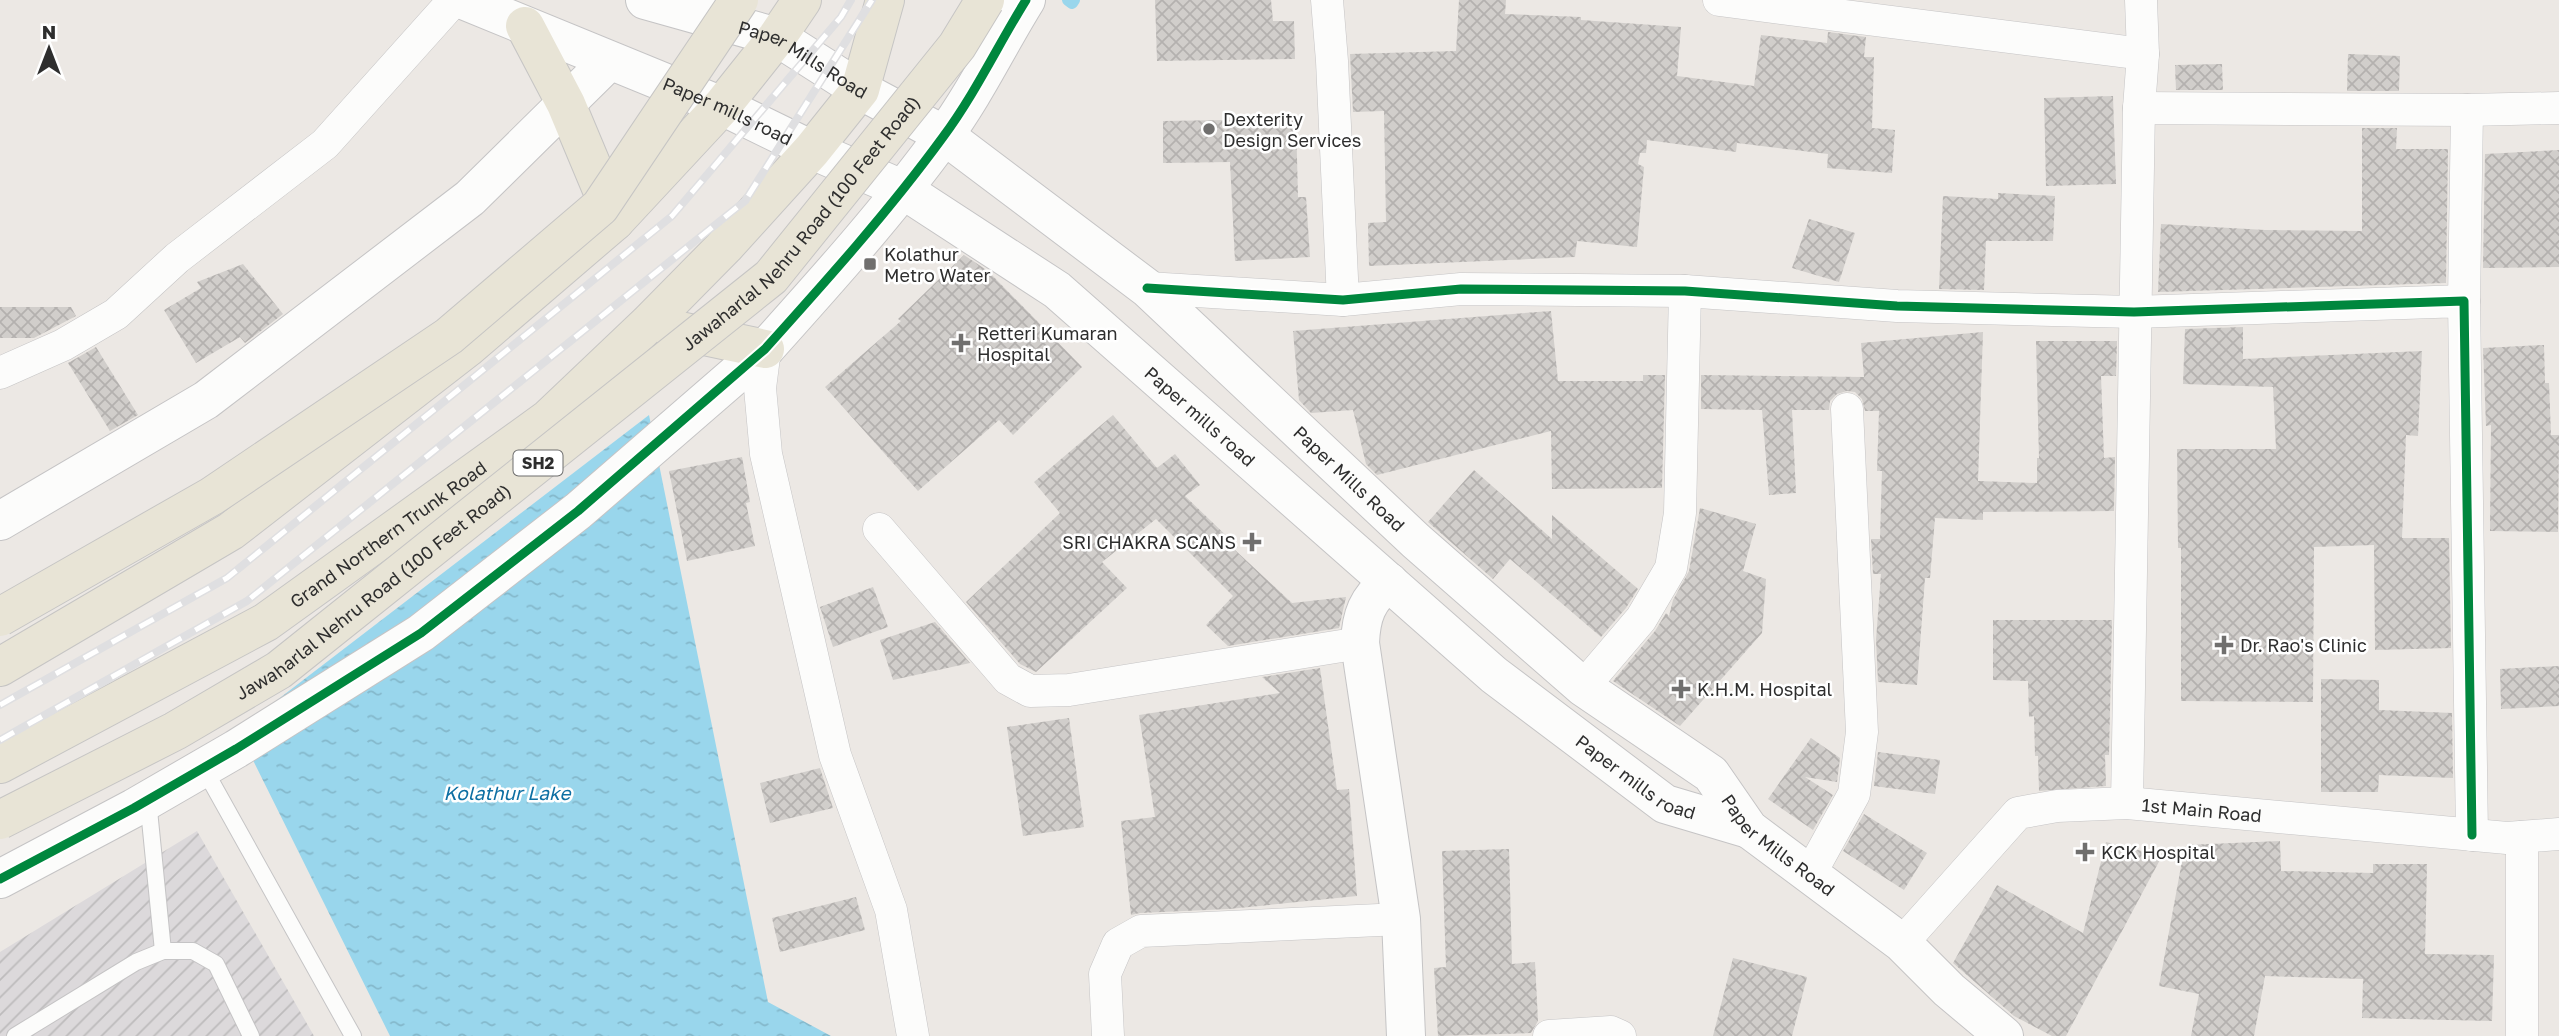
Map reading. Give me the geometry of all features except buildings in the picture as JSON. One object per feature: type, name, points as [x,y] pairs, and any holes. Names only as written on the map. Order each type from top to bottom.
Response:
[{"type":"main road","name":"Paper mills road","points":[[463,0],[722,106],[812,150],[902,189],[1057,290],[1494,674],[1665,804],[1749,829]]},
{"type":"main road","points":[[0,617],[212,496],[449,337],[600,207],[739,0]]},
{"type":"main road","points":[[0,667],[230,531],[467,348],[615,221],[722,106],[777,37],[802,0]]},
{"type":"main road","name":"Grand Northern Trunk Road","points":[[0,764],[266,622],[548,419],[725,246],[812,150],[860,90],[885,0]]},
{"type":"main road","name":"Jawaharlal Nehru Road (100 Feet Road)","points":[[0,820],[175,731],[279,670],[771,277],[957,46],[985,0]]},
{"type":"main road","points":[[0,879],[203,768],[421,633],[578,511],[765,349],[902,189],[944,135],[1026,0]]},
{"type":"main road","name":"Paper Mills Road","points":[[658,2],[777,37],[860,90],[944,135],[1147,288],[1416,541],[1583,687],[1711,775],[1749,829],[1902,943],[1949,990],[2004,1036]]},
{"type":"main road","points":[[525,26],[566,104],[615,221]]},
{"type":"main road","points":[[0,521],[206,400],[470,198],[609,61]]},
{"type":"main road","points":[[648,324],[765,349]]},
{"type":"main road","points":[[1389,582],[1376,592],[1366,605],[1361,622],[1360,643],[1401,919],[1406,1036]]},
{"type":"street","points":[[0,373],[63,345],[116,314],[177,258],[325,144],[454,0]]},
{"type":"street","points":[[1327,0],[1343,300]]},
{"type":"street","points":[[1719,0],[2143,54]]},
{"type":"street","points":[[2127,803],[2134,312],[2139,108],[2143,54],[2141,0]]},
{"type":"street","points":[[2139,108],[2559,108]]},
{"type":"street","points":[[2467,110],[2464,301],[2472,835]]},
{"type":"street","points":[[1147,288],[1343,300],[1461,289],[1685,291],[1897,306],[2134,312],[2464,301]]},
{"type":"street","points":[[1583,687],[1641,619],[1671,568],[1680,513],[1685,291]]},
{"type":"street","points":[[765,349],[760,388],[766,454],[835,755],[891,910],[913,1036]]},
{"type":"street","points":[[1810,874],[1854,794],[1862,732],[1847,409]]},
{"type":"street","points":[[879,529],[1008,679],[1030,691],[1069,690],[1360,643]]},
{"type":"street","name":"1st Main Road","points":[[1902,943],[2018,813],[2057,806],[2127,803],[2507,838],[2559,834]]},
{"type":"street","points":[[2522,837],[2522,1036]]},
{"type":"street","points":[[1108,1036],[1105,974],[1118,944],[1141,931],[1401,919]]},
{"type":"street","points":[[1549,1036],[1611,1032],[1620,1036]]},
{"type":"lane","points":[[203,768],[353,1036]]},
{"type":"lane","points":[[148,800],[163,951]]},
{"type":"lane","points":[[15,1036],[136,962],[163,951],[193,951],[216,964],[250,1036]]},
{"type":"shaded area","points":[[197,831],[314,1036],[0,1036],[0,952]]},
{"type":"water","name":"Kolathur Lake","points":[[649,415],[768,1002],[831,1036],[390,1036],[238,730]]},
{"type":"waterway","points":[[1068,0],[1072,3],[1074,0]]},
{"type":"railway","points":[[0,705],[227,578],[672,216],[841,17],[851,0]]},
{"type":"railway","points":[[0,740],[247,601],[745,201],[872,0]]},
{"type":"cycle path","points":[[0,879],[134,808],[236,749],[421,633],[578,511],[765,349],[834,271],[901,192],[955,121],[1026,0]]},
{"type":"cycle path","points":[[1147,288],[1343,300],[1461,289],[1685,291],[1897,306],[2134,312],[2464,301],[2472,835]]},
{"type":"place","name":"Dexterity Design Services","points":[[1209,129]]},
{"type":"place","name":"Kolathur Metro Water","points":[[870,264]]},
{"type":"place","name":"Retteri Kumaran Hospital","points":[[961,343]]},
{"type":"place","name":"SRI CHAKRA SCANS","points":[[1252,542]]},
{"type":"place","name":"Dr. Rao's Clinic","points":[[2224,645]]},
{"type":"place","name":"K.H.M. Hospital","points":[[1681,689]]},
{"type":"place","name":"KCK Hospital","points":[[2085,852]]}]
